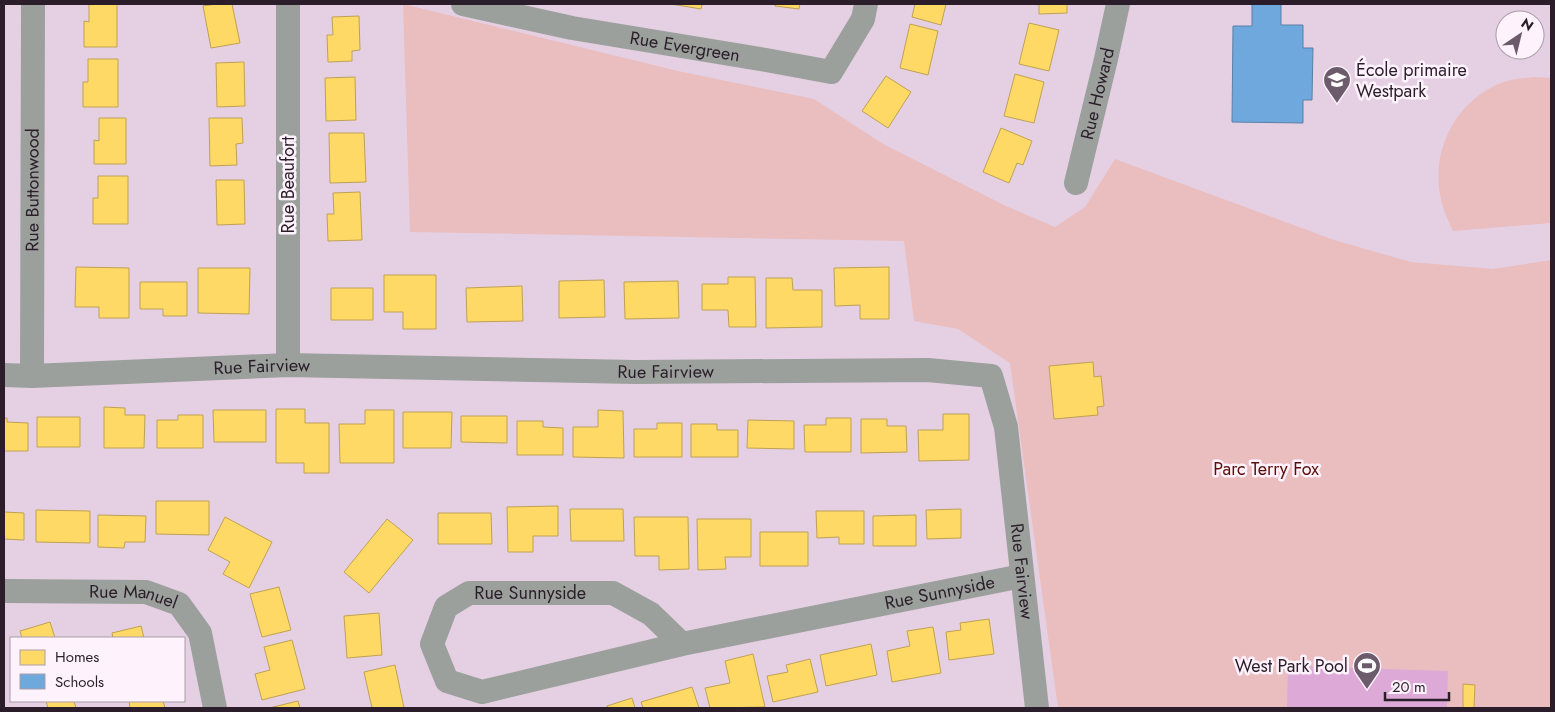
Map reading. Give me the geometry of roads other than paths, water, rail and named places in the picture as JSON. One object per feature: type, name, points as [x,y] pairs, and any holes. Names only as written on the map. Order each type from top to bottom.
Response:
[{"type":"street","name":"Rue Buttonwood","points":[[32,376],[33,4]]},
{"type":"street","name":"Rue Beaufort","points":[[288,4],[288,365]]},
{"type":"street","name":"Rue Evergreen","points":[[463,4],[572,28],[831,72],[863,19],[866,4]]},
{"type":"street","name":"Rue Howard","points":[[1076,183],[1118,4]]},
{"type":"street","name":"Rue Fairview","points":[[4,375],[32,376],[288,365],[635,372],[928,370],[991,376],[1006,427],[1037,708]]},
{"type":"street","name":"Rue Sunnyside","points":[[682,644],[651,614],[613,593],[521,592],[469,593],[446,607],[432,644],[447,681],[482,692],[517,682],[682,644],[1022,576]]},
{"type":"street","name":"Rue Manuel","points":[[4,591],[146,592],[178,604],[200,633],[215,708]]},
{"type":"place","name":"École primaire Westpark","points":[[1337,104]]},
{"type":"place","name":"West Park Pool","points":[[1367,690]]},
{"type":"park label","name":"Parc Terry Fox","points":[[1266,469]]}]
